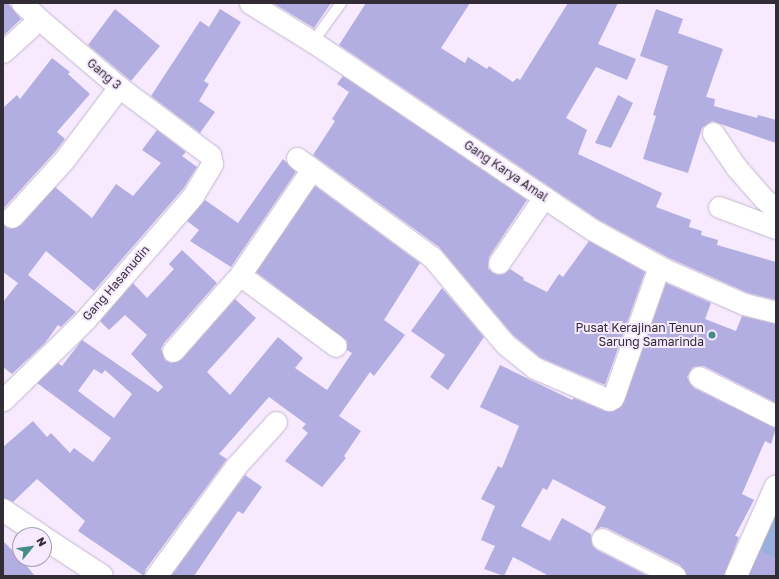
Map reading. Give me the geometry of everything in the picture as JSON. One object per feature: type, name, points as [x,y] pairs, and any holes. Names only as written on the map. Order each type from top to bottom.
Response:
[{"type":"street","name":"Gang 3","points":[[22,3],[119,87],[210,155]]},
{"type":"street","name":"Gang Karya Amal","points":[[250,3],[313,42],[593,230],[659,267],[744,304],[776,312]]},
{"type":"street","points":[[3,52],[39,19]]},
{"type":"street","points":[[12,217],[64,160],[119,87]]},
{"type":"street","points":[[713,133],[736,167],[764,199],[776,208]]},
{"type":"street","name":"Gang Hasanudin","points":[[3,400],[85,320],[192,196],[212,164],[210,155]]},
{"type":"street","points":[[173,351],[240,275],[304,163],[432,257],[505,344],[535,368],[609,400],[613,398],[659,267]]},
{"type":"street","points":[[499,263],[544,197]]},
{"type":"street","points":[[719,207],[776,228]]},
{"type":"street","points":[[240,275],[336,346]]},
{"type":"street","points":[[699,377],[776,416]]},
{"type":"street","points":[[156,576],[237,465],[276,422]]},
{"type":"street","points":[[736,576],[776,486]]},
{"type":"street","points":[[4,513],[27,527]]},
{"type":"street","points":[[602,539],[675,576]]},
{"type":"street","points":[[52,543],[102,576]]},
{"type":"lane","points":[[313,42],[341,3]]},
{"type":"water","points":[[776,495],[776,576],[742,576]]},
{"type":"building","points":[[3,3],[8,3],[21,19],[3,36]]},
{"type":"building","points":[[273,3],[331,3],[314,28]]},
{"type":"building","points":[[366,3],[470,3],[441,48],[465,63],[468,57],[487,69],[489,66],[513,82],[517,78],[520,80],[568,3],[618,3],[598,44],[636,59],[627,80],[596,67],[566,118],[587,130],[578,154],[662,193],[656,207],[691,220],[689,227],[702,231],[701,235],[718,240],[717,245],[776,262],[776,300],[748,293],[669,258],[599,220],[339,45]]},
{"type":"building","points":[[115,9],[160,46],[131,81],[88,45]]},
{"type":"building","points":[[220,9],[241,22],[204,81],[209,84],[199,101],[215,112],[200,133],[151,96],[200,21],[209,27]]},
{"type":"building","points":[[656,9],[683,19],[678,33],[723,49],[706,97],[715,99],[714,106],[757,118],[758,115],[776,120],[776,143],[712,121],[702,128],[688,173],[643,159],[656,116],[653,115],[668,66],[640,56]]},
{"type":"building","points":[[52,58],[70,72],[68,74],[90,94],[57,132],[65,139],[3,209],[3,108],[17,95],[20,99]]},
{"type":"building","points":[[343,76],[527,200],[489,257],[488,268],[493,273],[504,274],[510,269],[524,278],[523,280],[547,292],[559,274],[563,277],[589,241],[645,272],[605,385],[541,358],[513,335],[439,247],[313,155],[335,121],[332,119],[349,92],[337,84]]},
{"type":"building","points":[[618,95],[633,103],[611,148],[595,143]]},
{"type":"building","points":[[157,130],[186,152],[182,156],[197,167],[183,189],[94,291],[46,251],[28,275],[76,312],[61,327],[58,325],[45,343],[12,374],[3,367],[3,302],[18,283],[3,272],[3,225],[10,229],[21,225],[55,187],[92,218],[116,184],[133,196],[161,163],[142,150]]},
{"type":"building","points":[[283,159],[296,172],[231,267],[190,241],[199,230],[187,221],[205,200],[238,223]]},
{"type":"building","points":[[315,186],[420,263],[384,320],[405,335],[374,376],[370,372],[339,416],[361,431],[344,456],[346,458],[322,487],[285,461],[308,433],[302,428],[306,424],[269,397],[219,454],[227,459],[146,569],[144,576],[78,531],[85,521],[37,479],[13,502],[3,498],[3,447],[33,421],[47,437],[51,433],[70,453],[74,448],[93,462],[111,438],[37,383],[58,363],[62,366],[82,340],[158,392],[163,387],[131,354],[147,335],[125,315],[109,330],[100,321],[133,283],[147,298],[174,269],[169,264],[182,250],[217,283],[164,343],[161,349],[165,360],[171,363],[182,359],[235,299],[256,318],[207,372],[230,395],[278,337],[303,358],[295,368],[327,390],[352,353],[347,350],[347,341],[256,272]],"holes":[[[94,369],[102,374],[105,370],[132,394],[114,418],[78,391]]]},
{"type":"building","points":[[666,283],[711,303],[705,319],[736,331],[742,316],[776,324],[776,403],[704,366],[693,367],[687,377],[694,388],[776,428],[771,444],[765,441],[742,494],[754,500],[735,536],[739,537],[724,576],[687,576],[680,565],[607,528],[601,527],[594,531],[606,507],[553,479],[547,490],[543,488],[521,526],[550,541],[562,518],[591,534],[592,545],[597,550],[648,576],[549,576],[513,557],[504,576],[484,569],[495,546],[481,540],[495,506],[481,499],[498,466],[502,468],[519,426],[480,407],[500,365],[572,400],[574,398],[605,411],[614,411],[624,402]]},
{"type":"building","points":[[442,288],[484,337],[448,390],[430,377],[445,355],[411,331]]},
{"type":"building","points":[[245,475],[262,487],[243,514],[238,511],[194,576],[171,576]]},
{"type":"building","points":[[3,541],[12,550],[12,567],[28,567],[35,576],[3,576]]},
{"type":"building","points":[[761,551],[776,558],[776,576],[750,576]]},
{"type":"place","name":"Pusat Kerajinan Tenun Sarung Samarinda","points":[[712,335]]}]
